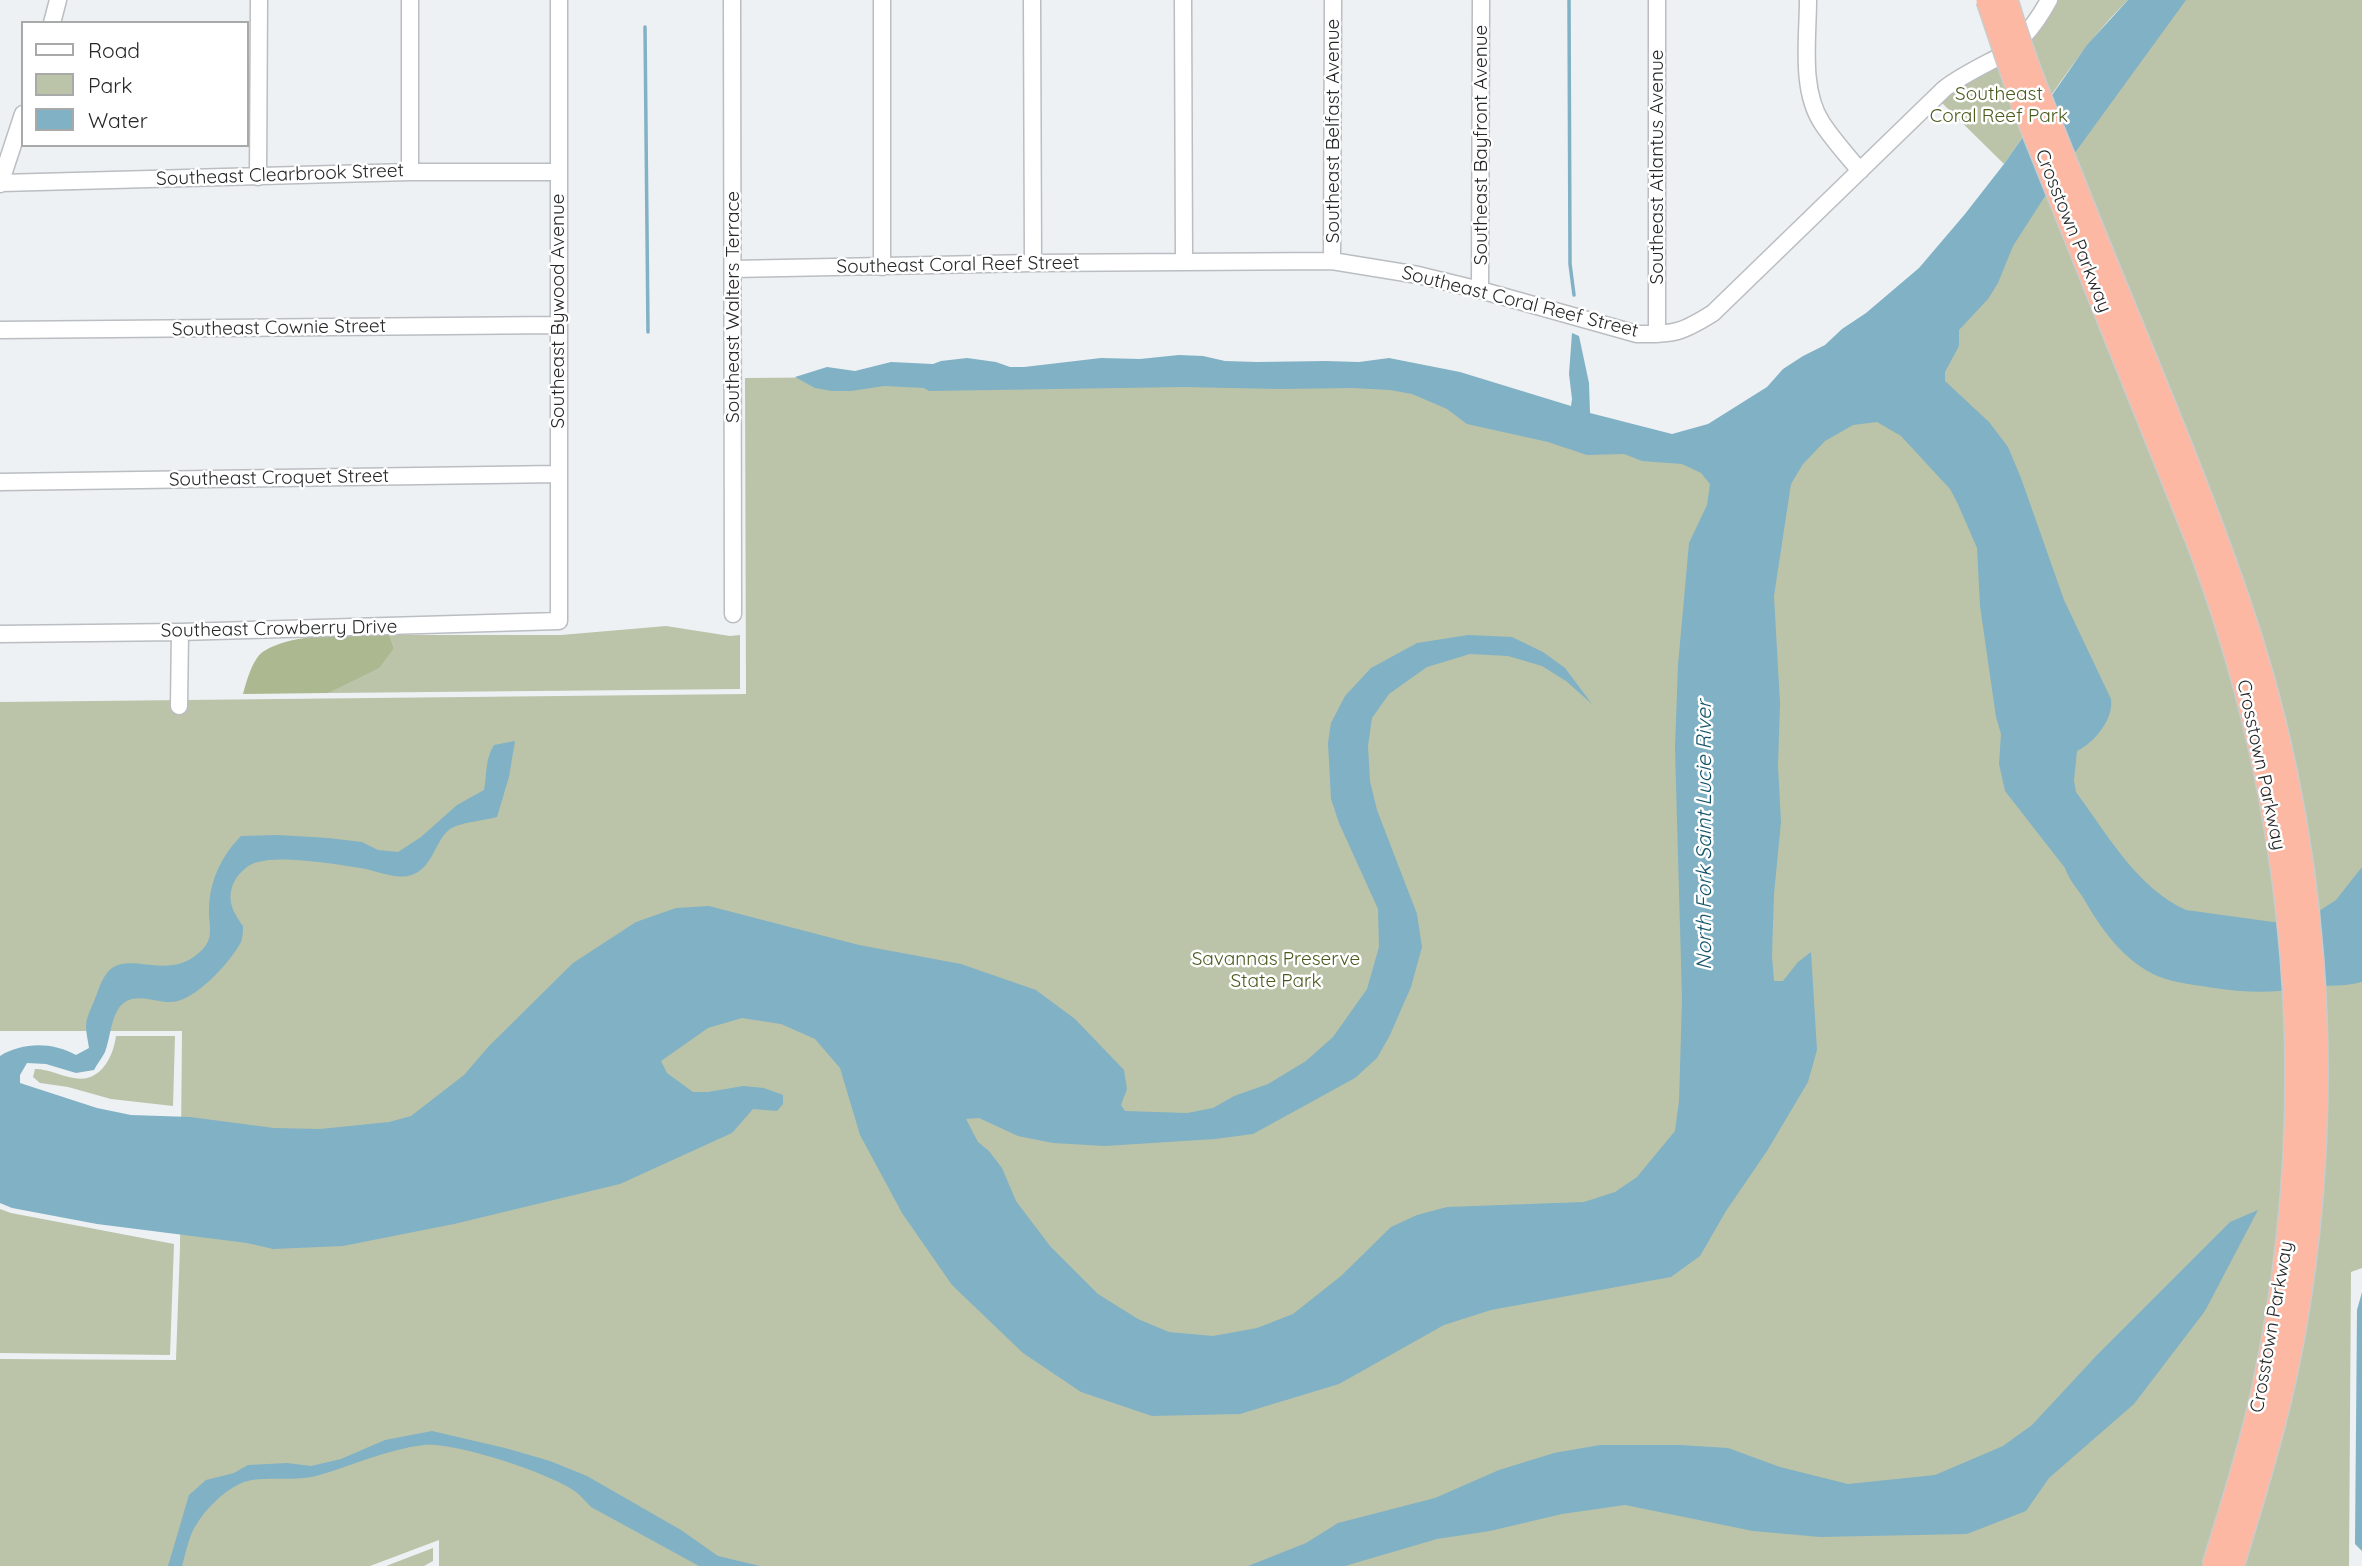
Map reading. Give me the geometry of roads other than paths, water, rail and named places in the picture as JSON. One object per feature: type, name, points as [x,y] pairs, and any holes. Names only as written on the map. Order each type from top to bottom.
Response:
[{"type":"main road","name":"Crosstown Parkway","points":[[1987,0],[2024,110],[2197,541],[2220,606],[2263,756],[2284,879],[2297,1038],[2297,1126],[2290,1226],[2263,1389],[2234,1501],[2213,1566]]},
{"type":"main road","name":"Crosstown Parkway","points":[[2007,0],[2049,122],[2238,597],[2279,744],[2305,886],[2317,1037],[2315,1160],[2309,1221],[2299,1303],[2285,1380],[2261,1478],[2233,1566]]},
{"type":"street","points":[[53,21],[58,0]]},
{"type":"street","points":[[258,177],[253,34],[259,0]]},
{"type":"street","points":[[410,0],[410,172]]},
{"type":"street","name":"Southeast Bywood Avenue","points":[[559,0],[559,621]]},
{"type":"street","name":"Southeast Walters Terrace","points":[[732,0],[733,614]]},
{"type":"street","points":[[882,0],[882,267]]},
{"type":"street","points":[[1032,0],[1033,263]]},
{"type":"street","points":[[1183,0],[1184,261]]},
{"type":"street","name":"Southeast Belfast Avenue","points":[[1332,261],[1333,0]]},
{"type":"street","name":"Southeast Bayfront Avenue","points":[[1480,290],[1481,0]]},
{"type":"street","name":"Southeast Atlantus Avenue","points":[[1657,0],[1657,334]]},
{"type":"street","points":[[1808,0],[1808,72],[1813,106],[1821,123],[1860,171]]},
{"type":"street","name":"Southeast Coral Reef Street","points":[[733,269],[1332,261],[1418,275],[1637,334],[1686,330],[1713,313],[1944,89],[1959,77],[1996,59],[2013,47],[2035,23],[2049,0]]},
{"type":"street","points":[[0,183],[21,120]]},
{"type":"street","name":"Southeast Clearbrook Street","points":[[0,183],[410,172],[559,172]]},
{"type":"street","name":"Southeast Cownie Street","points":[[0,331],[558,325]]},
{"type":"street","name":"Southeast Croquet Street","points":[[0,482],[558,474]]},
{"type":"street","name":"Southeast Crowberry Drive","points":[[0,634],[180,632],[559,621]]},
{"type":"street","points":[[179,706],[180,632]]},
{"type":"water","name":"North Fork Saint Lucie River","points":[[2128,0],[2186,0],[2058,176],[2013,246],[1998,283],[1988,299],[1959,330],[1959,346],[1945,372],[1945,381],[1989,422],[2008,447],[2064,600],[2111,699],[2109,714],[2102,730],[2077,751],[2074,781],[2076,792],[2138,874],[2168,900],[2186,910],[2273,922],[2308,918],[2336,900],[2362,867],[2362,982],[2267,992],[2214,988],[2178,982],[2153,974],[2118,947],[2099,923],[2065,868],[2005,791],[1999,764],[2001,734],[1996,717],[1980,606],[1977,548],[1957,502],[1950,489],[1901,436],[1877,422],[1853,425],[1825,441],[1803,464],[1791,484],[1774,596],[1780,703],[1778,766],[1781,822],[1774,894],[1774,981],[1783,981],[1798,962],[1811,952],[1817,1050],[1808,1082],[1700,1256],[1671,1277],[1491,1310],[1444,1325],[1339,1384],[1240,1414],[1152,1416],[1081,1392],[1023,1353],[952,1285],[902,1213],[860,1135],[840,1068],[815,1039],[781,1024],[742,1018],[708,1028],[661,1061],[667,1073],[693,1092],[743,1086],[764,1088],[783,1095],[783,1104],[777,1111],[753,1109],[732,1133],[620,1184],[454,1224],[343,1246],[273,1249],[247,1243],[97,1224],[12,1208],[0,1203],[0,1056],[18,1048],[38,1045],[76,1055],[89,1048],[87,1019],[102,981],[112,968],[131,963],[166,966],[179,964],[191,959],[203,949],[210,934],[209,908],[215,878],[228,851],[241,836],[328,838],[362,842],[378,850],[398,852],[421,837],[457,805],[484,790],[488,761],[494,745],[515,741],[509,777],[497,817],[465,823],[450,829],[428,862],[416,873],[396,876],[350,866],[294,860],[268,860],[251,865],[236,879],[231,894],[234,911],[243,926],[242,940],[214,976],[196,992],[178,1001],[138,998],[125,1002],[117,1011],[105,1052],[94,1070],[76,1073],[46,1064],[27,1063],[20,1075],[20,1083],[97,1108],[131,1115],[190,1117],[274,1128],[320,1129],[389,1122],[411,1116],[464,1075],[489,1046],[573,963],[636,922],[676,908],[709,906],[859,945],[961,964],[1036,990],[1075,1019],[1124,1070],[1127,1089],[1121,1105],[1125,1111],[1187,1113],[1213,1108],[1234,1096],[1268,1084],[1306,1061],[1333,1037],[1367,989],[1379,947],[1378,909],[1331,799],[1328,743],[1331,723],[1345,696],[1371,668],[1417,643],[1468,635],[1512,637],[1543,652],[1565,668],[1592,704],[1566,681],[1542,666],[1508,656],[1470,654],[1427,667],[1389,694],[1372,718],[1368,746],[1370,781],[1377,810],[1417,914],[1422,947],[1411,987],[1377,1058],[1355,1078],[1253,1134],[1105,1146],[1053,1143],[1018,1136],[979,1118],[966,1119],[978,1142],[1002,1168],[1016,1201],[1050,1246],[1098,1294],[1138,1319],[1169,1332],[1213,1336],[1257,1328],[1293,1314],[1341,1276],[1391,1227],[1417,1215],[1447,1207],[1584,1202],[1615,1192],[1637,1177],[1675,1131],[1679,1101],[1682,999],[1675,748],[1678,665],[1689,543],[1707,505],[1710,484],[1701,473],[1682,464],[1642,461],[1624,454],[1587,455],[1548,442],[1467,424],[1447,409],[1412,394],[1390,390],[1183,387],[929,391],[924,388],[884,386],[832,391],[815,388],[795,377],[827,367],[855,371],[891,362],[933,364],[967,358],[1010,367],[1024,367],[1101,358],[1140,359],[1179,355],[1257,362],[1359,362],[1389,358],[1460,372],[1571,406],[1569,374],[1572,333],[1579,336],[1589,383],[1590,413],[1672,434],[1708,424],[1767,387],[1783,369],[1825,345],[1919,268],[2004,164],[2087,45]]},
{"type":"water","points":[[2258,1210],[2205,1311],[2134,1404],[2049,1478],[2026,1511],[1967,1534],[1820,1537],[1753,1531],[1625,1505],[1562,1514],[1490,1531],[1437,1539],[1345,1566],[1248,1566],[1306,1543],[1338,1523],[1435,1498],[1499,1470],[1554,1453],[1600,1445],[1728,1448],[1780,1467],[1848,1484],[1935,1475],[2003,1446],[2032,1425],[2097,1355],[2230,1222]]},
{"type":"water","points":[[2362,1292],[2362,1551],[2355,1544],[2357,1310]]},
{"type":"water","points":[[432,1431],[550,1461],[587,1476],[681,1530],[718,1556],[760,1566],[699,1566],[591,1507],[576,1492],[546,1476],[457,1448],[424,1445],[383,1454],[316,1476],[243,1482],[225,1493],[201,1518],[191,1535],[182,1566],[168,1566],[189,1495],[206,1480],[234,1473],[248,1465],[287,1463],[311,1466],[341,1459],[385,1440]]},
{"type":"waterway","points":[[1569,0],[1570,264],[1574,295]]},
{"type":"waterway","points":[[645,27],[648,332]]},
{"type":"park label","name":"Southeast Coral Reef Park","points":[[1999,105]]},
{"type":"park label","name":"Savannas Preserve State Park","points":[[1276,970]]}]
